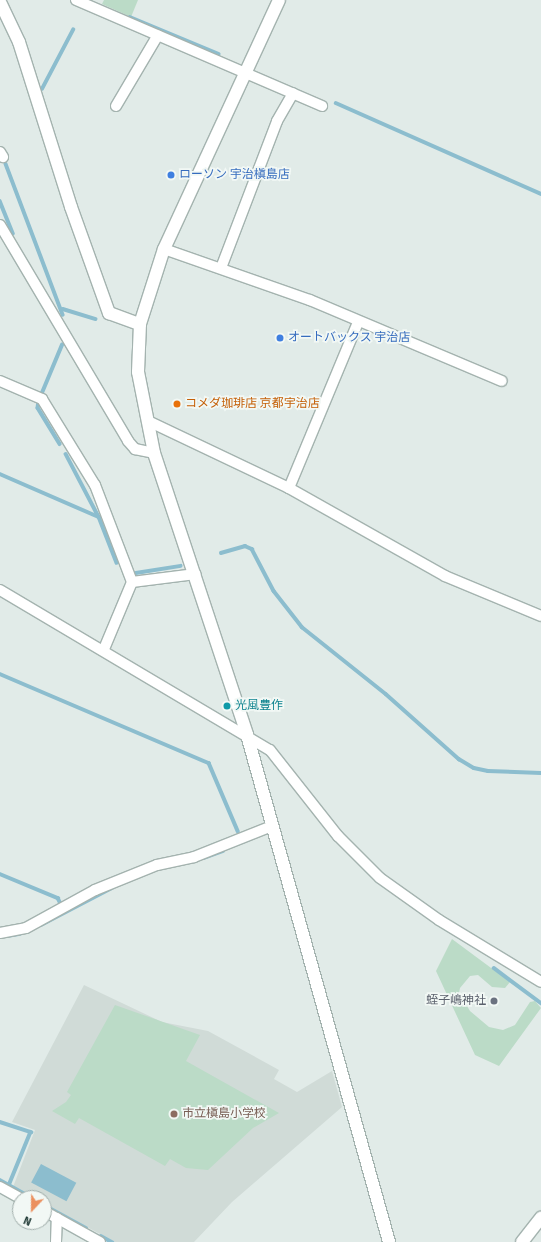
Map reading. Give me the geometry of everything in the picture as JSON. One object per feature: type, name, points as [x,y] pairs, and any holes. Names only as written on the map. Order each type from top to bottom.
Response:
[{"type":"street","points":[[76,0],[322,106]]},
{"type":"street","points":[[279,0],[164,249],[140,324],[138,372],[154,453],[247,735],[389,1242]]},
{"type":"street","points":[[0,2],[19,42],[71,207],[110,313],[140,324]]},
{"type":"street","points":[[116,106],[158,35]]},
{"type":"street","points":[[221,268],[277,121],[293,94]]},
{"type":"street","points":[[0,225],[128,441],[135,449],[154,453]]},
{"type":"street","points":[[164,249],[310,300],[358,322],[502,381]]},
{"type":"street","points":[[288,488],[358,322]]},
{"type":"street","points":[[0,381],[42,399],[95,484],[132,582],[104,649]]},
{"type":"street","points":[[148,421],[288,488],[444,576],[541,616]]},
{"type":"street","points":[[132,582],[195,574]]},
{"type":"street","points":[[0,590],[104,649],[270,750],[338,836],[380,878],[439,920],[541,982]]},
{"type":"street","points":[[0,933],[26,928],[95,890],[150,868],[194,857],[272,826]]},
{"type":"street","points":[[0,1187],[12,1194]]},
{"type":"street","points":[[52,1215],[100,1242]]},
{"type":"street","points":[[56,1242],[57,1218]]},
{"type":"street","points":[[522,1242],[541,1218]]},
{"type":"shaded area","name":"市立槇島小学校","points":[[84,985],[162,1022],[208,1031],[279,1070],[274,1079],[297,1092],[332,1071],[342,1107],[232,1202],[194,1242],[115,1242],[52,1208],[52,1190],[19,1190],[13,1187],[35,1130],[12,1122]]},
{"type":"green space","points":[[104,0],[138,0],[131,17],[102,4]]},
{"type":"green space","points":[[452,939],[510,982],[505,988],[492,987],[478,975],[470,976],[460,988],[459,993],[470,1011],[489,1027],[503,1030],[515,1025],[530,1002],[535,1001],[541,1008],[499,1066],[475,1055],[436,971]]},
{"type":"green space","points":[[115,1005],[200,1035],[186,1061],[279,1113],[253,1128],[208,1170],[186,1168],[170,1159],[165,1166],[79,1118],[75,1124],[52,1111],[66,1102],[71,1095],[67,1092]]},
{"type":"water","points":[[41,1164],[76,1183],[66,1201],[52,1194],[52,1190],[45,1190],[31,1183]]},
{"type":"waterway","points":[[130,17],[219,54]]},
{"type":"waterway","points":[[42,89],[73,30]]},
{"type":"waterway","points":[[336,103],[541,194]]},
{"type":"waterway","points":[[6,164],[63,315]]},
{"type":"waterway","points":[[0,201],[13,234]]},
{"type":"waterway","points":[[63,309],[96,319]]},
{"type":"waterway","points":[[42,393],[62,345]]},
{"type":"waterway","points":[[39,401],[38,408],[60,444]]},
{"type":"waterway","points":[[66,454],[99,517]]},
{"type":"waterway","points":[[0,474],[99,517],[117,563]]},
{"type":"waterway","points":[[221,553],[245,546],[252,549],[274,591],[302,627],[386,694],[459,759],[474,768],[488,771],[541,773]]},
{"type":"waterway","points":[[136,573],[180,566]]},
{"type":"waterway","points":[[0,674],[209,763],[238,831]]},
{"type":"waterway","points":[[204,858],[223,851]]},
{"type":"waterway","points":[[0,874],[58,898],[61,904]]},
{"type":"waterway","points":[[41,925],[112,888]]},
{"type":"waterway","points":[[7,936],[20,934]]},
{"type":"waterway","points":[[494,968],[541,1003]]},
{"type":"waterway","points":[[0,1122],[31,1132],[9,1186]]},
{"type":"waterway","points":[[0,1180],[18,1190]]},
{"type":"waterway","points":[[52,1209],[86,1228]]},
{"type":"waterway","points":[[101,1236],[112,1242]]},
{"type":"place","name":"ローソン 宇治槇島店","points":[[171,175]]},
{"type":"place","name":"オートバックス 宇治店","points":[[280,338]]},
{"type":"place","name":"コメダ珈琲店 京都宇治店","points":[[177,404]]},
{"type":"place","name":"光風豊作","points":[[227,706]]},
{"type":"place","name":"蛭子嶋神社","points":[[494,1001]]},
{"type":"place","name":"市立槇島小学校","points":[[174,1114]]}]
